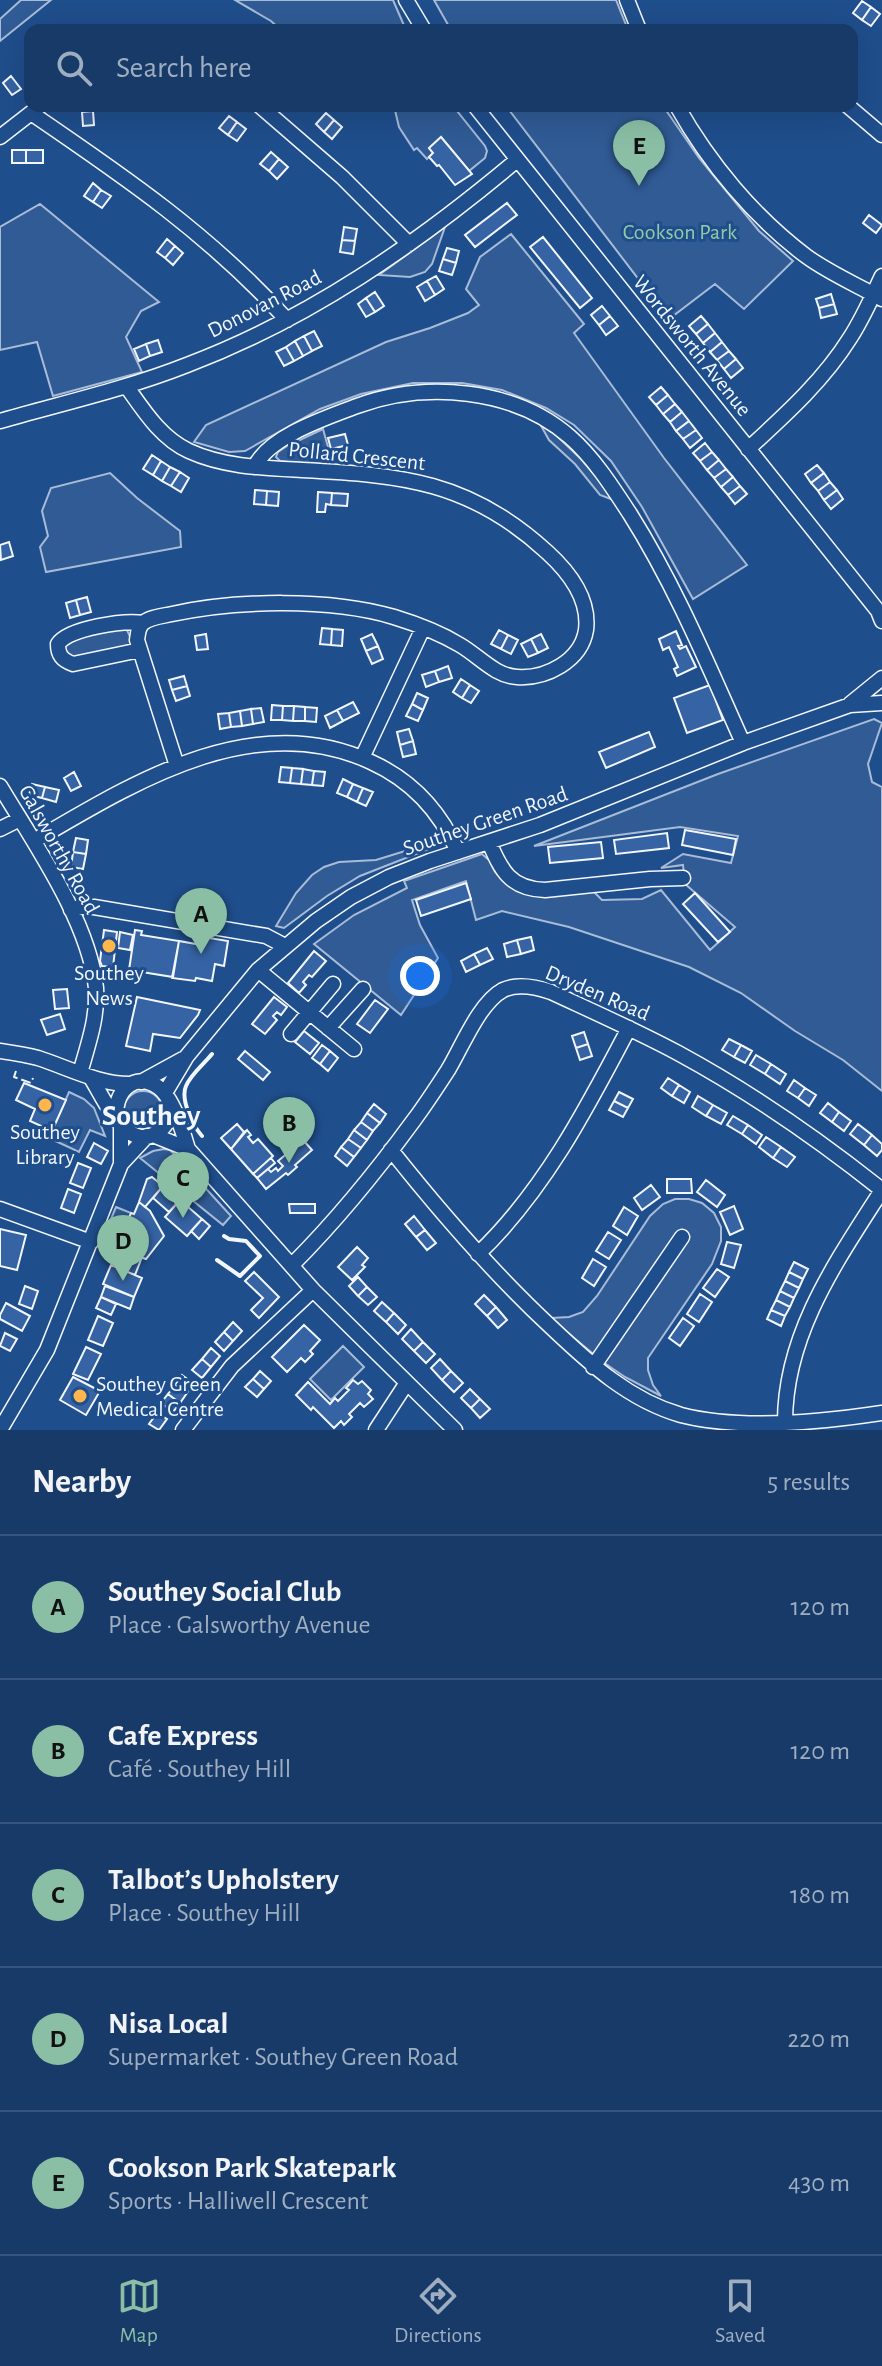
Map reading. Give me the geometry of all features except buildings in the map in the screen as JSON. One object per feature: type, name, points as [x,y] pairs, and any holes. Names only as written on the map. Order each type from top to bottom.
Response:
[{"type":"street","points":[[406,0],[420,24]]},
{"type":"street","points":[[627,0],[637,24]]},
{"type":"street","points":[[0,137],[33,112]]},
{"type":"street","points":[[39,112],[179,218],[253,283],[287,320]]},
{"type":"street","points":[[267,112],[342,177],[409,244]]},
{"type":"street","name":"Wordsworth Avenue","points":[[480,112],[881,615]]},
{"type":"street","points":[[681,112],[716,165],[773,229],[808,258],[878,296]]},
{"type":"street","points":[[855,112],[882,135]]},
{"type":"street","name":"Donovan Road","points":[[0,421],[127,387],[199,360],[287,320],[409,244],[517,160]]},
{"type":"street","points":[[748,449],[806,394],[829,367],[878,296],[882,276]]},
{"type":"street","name":"Pollard Crescent","points":[[127,387],[170,440],[188,451],[217,461],[255,467],[384,476],[431,484],[461,494],[500,515],[536,541],[559,563],[575,583],[586,617],[586,632],[571,658],[558,668],[528,677],[513,677],[499,672],[464,648],[394,617],[309,603],[186,611],[143,623],[114,624],[68,634],[58,644],[61,657],[73,664],[140,650]]},
{"type":"street","points":[[255,467],[275,444],[299,430],[370,401],[401,395],[461,393],[521,408],[548,421],[571,438],[593,463],[616,492],[649,544],[697,639],[743,743]]},
{"type":"street","points":[[143,623],[138,631],[140,650],[177,766]]},
{"type":"street","points":[[362,758],[423,628]]},
{"type":"street","name":"Southey Green Road","points":[[850,705],[882,678]]},
{"type":"street","name":"Southey Green Road","points":[[167,1098],[187,1056],[258,970],[351,897],[389,877],[618,795],[743,743],[850,705],[882,703]]},
{"type":"street","points":[[34,841],[108,797],[177,766],[263,744],[297,743],[333,747],[389,770],[414,788],[434,809],[448,828],[458,852]]},
{"type":"street","name":"Galsworthy Road","points":[[0,786],[71,910],[92,965],[96,989],[95,1016],[85,1075]]},
{"type":"street","points":[[0,829],[20,819]]},
{"type":"street","points":[[489,842],[505,873],[532,890],[683,878]]},
{"type":"street","points":[[71,910],[94,907],[266,936],[285,946]]},
{"type":"street","points":[[258,970],[354,1049]]},
{"type":"street","points":[[291,1034],[333,984]]},
{"type":"street","name":"Dryden Road","points":[[292,1265],[342,1212],[391,1150],[447,1071],[483,1009],[503,990],[523,986],[551,992],[679,1054],[753,1097],[841,1157],[882,1190]]},
{"type":"street","points":[[328,1028],[363,989]]},
{"type":"street","points":[[478,1254],[496,1237],[555,1158],[629,1028]]},
{"type":"street","points":[[0,1051],[35,1057],[85,1075],[123,1084],[150,1083],[167,1098],[179,1120],[188,1149],[313,1290],[455,1430]]},
{"type":"street","name":"Southey Green Road","points":[[137,1083],[187,1056]]},
{"type":"street","points":[[85,1075],[119,1123],[136,1136],[150,1135],[188,1149]]},
{"type":"street","points":[[0,1430],[47,1350],[91,1242],[121,1164],[116,1102],[125,1088],[137,1083]]},
{"type":"street","points":[[121,1164],[150,1135],[165,1125],[169,1118],[167,1098]]},
{"type":"street","points":[[391,1150],[438,1209],[517,1296],[593,1367],[631,1393],[683,1416],[730,1423],[785,1422],[882,1413]]},
{"type":"street","points":[[785,1422],[785,1398],[802,1331],[820,1289],[882,1190]]},
{"type":"street","points":[[0,1209],[91,1242]]},
{"type":"street","points":[[593,1367],[682,1237]]},
{"type":"street","points":[[183,1430],[232,1366],[313,1290]]},
{"type":"street","points":[[376,1430],[406,1384]]},
{"type":"shaded area","points":[[21,0],[51,0],[0,41],[0,19]]},
{"type":"shaded area","points":[[235,0],[393,0],[403,24],[274,24]]},
{"type":"shaded area","points":[[434,0],[616,0],[626,24],[448,24]]},
{"type":"shaded area","points":[[395,112],[458,112],[485,146],[485,158],[469,171],[441,137],[429,148],[433,153],[427,159],[417,148],[414,150],[399,127]]},
{"type":"shaded area","name":"Cookson Park","points":[[511,112],[667,112],[699,158],[759,231],[793,261],[744,309],[715,284],[669,319]]},
{"type":"shaded area","points":[[40,204],[159,302],[141,311],[126,337],[142,372],[53,396],[37,342],[0,350],[0,227]]},
{"type":"shaded area","points":[[445,227],[432,264],[425,272],[410,277],[379,275]]},
{"type":"shaded area","points":[[511,234],[584,324],[574,333],[664,458],[747,565],[693,599],[642,507],[611,461],[574,425],[546,408],[502,390],[462,383],[413,383],[361,394],[320,409],[245,451],[229,452],[194,442],[206,425],[386,342],[468,313],[479,305],[466,289],[480,257]]},
{"type":"shaded area","points":[[539,422],[583,461],[616,501],[600,495],[575,464],[549,440]]},
{"type":"shaded area","points":[[323,429],[333,465],[280,461],[276,457],[287,446]]},
{"type":"shaded area","points":[[110,473],[180,531],[181,547],[46,572],[40,547],[48,536],[42,511],[51,488]]},
{"type":"shaded area","points":[[120,628],[127,630],[131,646],[76,659],[68,657],[65,651],[64,646],[70,639]]},
{"type":"shaded area","points":[[874,719],[882,723],[868,764],[872,782],[882,787],[882,1091],[843,1060],[741,993],[689,967],[569,927],[502,911],[476,920],[466,881],[412,900],[420,925],[438,958],[401,1015],[314,944],[354,915],[407,888],[404,881],[482,854],[495,872],[512,887],[593,891],[602,900],[642,899],[661,890],[710,950],[735,927],[685,884],[683,865],[661,868],[683,854],[731,863],[738,836],[680,827],[534,846],[718,774]]},
{"type":"shaded area","points":[[434,842],[429,849],[360,876],[284,928],[276,926],[296,893],[324,867],[339,862],[376,860]]},
{"type":"shaded area","points":[[143,1091],[156,1097],[162,1110],[156,1123],[143,1129],[130,1123],[124,1110],[130,1097]]},
{"type":"shaded area","points":[[69,1092],[94,1108],[105,1136],[90,1130],[79,1152],[49,1138]]},
{"type":"shaded area","points":[[164,1149],[170,1150],[178,1158],[231,1216],[223,1225],[140,1158]]},
{"type":"shaded area","points":[[675,1199],[702,1203],[714,1213],[721,1227],[721,1241],[712,1264],[648,1358],[653,1385],[661,1396],[603,1362],[550,1318],[569,1317],[583,1312],[650,1216],[663,1204]]},
{"type":"shaded area","points":[[116,1207],[131,1213],[116,1249],[101,1243]]},
{"type":"shaded area","points":[[343,1346],[364,1367],[331,1400],[310,1379]]},
{"type":"fence","points":[[16,1071],[14,1077],[31,1083],[33,1078]]},
{"type":"wall","points":[[202,1136],[188,1112],[185,1091],[191,1077],[212,1054]]},
{"type":"wall","points":[[217,1260],[240,1276],[260,1256],[246,1241],[224,1236]]},
{"type":"place","name":"Cookson Park Skatepark","points":[[639,186]]},
{"type":"place","name":"Southey News","points":[[109,946]]},
{"type":"place","name":"Southey Social Club","points":[[201,954]]},
{"type":"place","name":"Southey Library","points":[[45,1105]]},
{"type":"place","name":"Cafe Express","points":[[289,1163]]},
{"type":"place","name":"Talbot’s Upholstery","points":[[183,1218]]},
{"type":"place","name":"Nisa Local","points":[[123,1281]]},
{"type":"place","name":"Southey Green Medical Centre","points":[[80,1396]]},
{"type":"district","name":"Southey","points":[[151,1115]]}]
